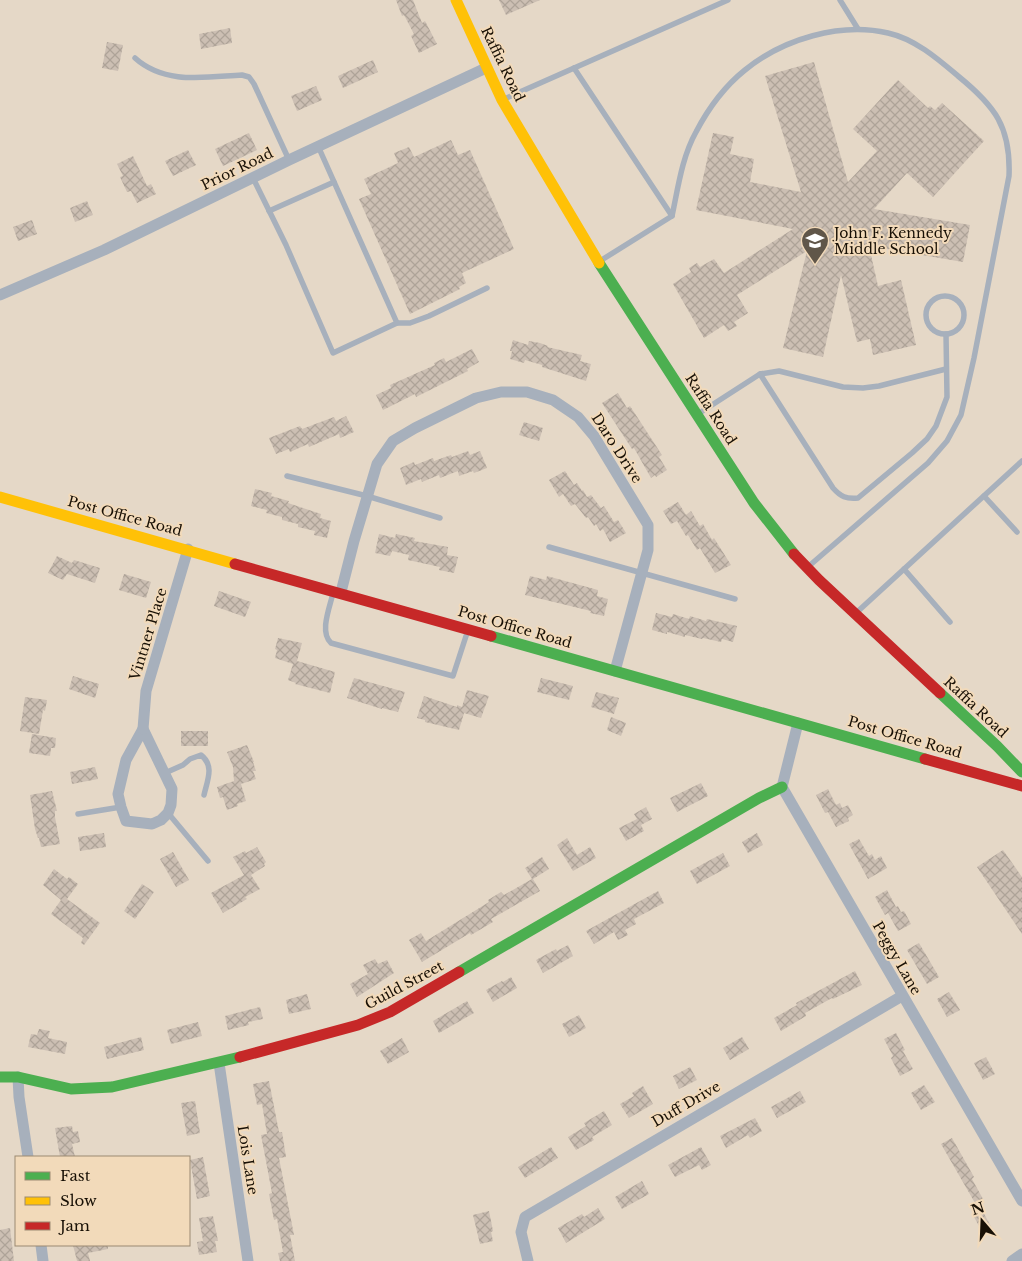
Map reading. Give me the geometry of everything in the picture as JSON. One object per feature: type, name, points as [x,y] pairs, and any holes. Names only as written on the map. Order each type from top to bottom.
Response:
[{"type":"street","name":"Raffia Road","points":[[456,0],[502,100],[555,191],[598,262],[754,503],[789,549],[807,568],[854,614],[998,746],[1022,772]]},
{"type":"street","name":"Prior Road","points":[[0,295],[104,250],[318,146],[486,68]]},
{"type":"street","name":"Daro Drive","points":[[337,592],[377,464],[393,441],[476,398],[501,392],[527,392],[553,400],[578,417],[594,436],[648,526],[648,550],[615,671]]},
{"type":"street","name":"Post Office Road","points":[[0,497],[1022,786]]},
{"type":"street","name":"Vintner Place","points":[[121,807],[118,794],[126,760],[143,729],[146,692],[188,550]]},
{"type":"street","points":[[782,788],[798,723]]},
{"type":"street","points":[[121,807],[126,820],[152,824],[161,820],[168,813],[171,805],[172,789],[143,729]]},
{"type":"street","name":"Peggy Lane","points":[[782,788],[1022,1201]]},
{"type":"street","name":"Guild Street","points":[[0,1077],[18,1077],[71,1089],[112,1087],[219,1063],[358,1025],[390,1012],[759,798],[782,788]]},
{"type":"street","name":"Duff Drive","points":[[528,1261],[522,1232],[525,1217],[902,996]]},
{"type":"street","name":"Lois Lane","points":[[219,1063],[248,1261]]},
{"type":"street","points":[[18,1077],[28,1156]]},
{"type":"street","points":[[41,1246],[43,1261]]},
{"type":"street","points":[[1012,1261],[1022,1254]]},
{"type":"lane","points":[[502,100],[728,0]]},
{"type":"lane","points":[[840,0],[858,29]]},
{"type":"lane","points":[[598,262],[672,216],[681,172],[695,134],[713,104],[741,74],[762,58],[790,44],[823,34],[858,29],[889,33],[932,55],[963,80],[990,106],[1000,120],[1010,154],[1009,176],[974,358],[961,415],[947,440],[928,463],[807,568]]},
{"type":"lane","points":[[135,58],[144,66],[160,74],[184,78],[242,75],[249,77],[290,160]]},
{"type":"lane","points":[[574,68],[672,216]]},
{"type":"lane","points":[[318,146],[397,323]]},
{"type":"lane","points":[[253,178],[270,211],[333,353],[397,323],[410,323],[429,316],[487,288]]},
{"type":"lane","points":[[270,211],[334,182]]},
{"type":"lane","points":[[945,296],[957,300],[964,312],[962,325],[957,330],[946,334],[934,332],[926,322],[925,316],[929,304],[933,300],[945,296]]},
{"type":"lane","points":[[760,374],[833,488],[840,496],[848,499],[858,498],[928,439],[936,426],[947,397],[946,334]]},
{"type":"lane","points":[[697,415],[760,374],[779,372],[843,387],[863,388],[879,386],[946,368]]},
{"type":"lane","points":[[854,614],[1022,462]]},
{"type":"lane","points":[[287,476],[367,496],[440,518]]},
{"type":"lane","points":[[984,496],[1017,532]]},
{"type":"lane","points":[[549,547],[735,600]]},
{"type":"lane","points":[[904,569],[950,622]]},
{"type":"lane","points":[[337,592],[326,632],[327,640],[331,644],[453,676],[468,630]]},
{"type":"lane","points":[[165,774],[182,765],[190,758],[201,755],[206,759],[210,768],[204,795]]},
{"type":"lane","points":[[78,814],[121,807]]},
{"type":"lane","points":[[168,813],[208,861]]},
{"type":"building","points":[[396,0],[413,0],[422,23],[425,21],[437,44],[419,53],[411,36],[414,34],[404,15],[402,16]]},
{"type":"building","points":[[499,0],[540,0],[506,15]]},
{"type":"building","points":[[230,28],[232,43],[201,49],[199,34]]},
{"type":"building","points":[[107,42],[123,45],[118,71],[102,68]]},
{"type":"building","points":[[373,60],[378,72],[343,88],[338,76]]},
{"type":"building","points":[[814,62],[848,182],[877,151],[853,129],[898,80],[928,108],[930,106],[935,110],[942,103],[984,141],[933,197],[907,173],[874,209],[970,225],[963,262],[869,246],[878,286],[901,280],[916,345],[873,355],[870,339],[857,342],[841,275],[823,357],[783,348],[807,251],[737,295],[748,313],[734,322],[737,326],[728,331],[724,325],[704,338],[673,284],[691,272],[689,268],[697,263],[700,267],[714,259],[724,273],[793,229],[696,210],[713,133],[734,137],[730,154],[754,159],[750,182],[801,192],[765,76]]},
{"type":"building","points":[[316,86],[322,100],[297,111],[291,96]]},
{"type":"building","points":[[249,133],[257,150],[223,166],[215,149]]},
{"type":"building","points":[[451,140],[458,155],[470,150],[514,249],[462,273],[466,283],[459,287],[460,289],[410,314],[359,199],[371,194],[364,179],[398,163],[394,153],[409,147],[414,157]]},
{"type":"building","points":[[188,150],[196,165],[173,176],[165,161]]},
{"type":"building","points":[[133,156],[147,186],[151,184],[156,194],[137,203],[131,191],[127,192],[120,177],[123,176],[117,164]]},
{"type":"building","points":[[87,201],[93,215],[75,222],[70,208]]},
{"type":"building","points":[[32,220],[37,234],[18,241],[13,227]]},
{"type":"building","points":[[513,340],[528,345],[529,341],[540,343],[547,347],[582,355],[580,361],[591,364],[586,381],[525,360],[524,363],[510,359]]},
{"type":"building","points":[[472,349],[479,362],[467,369],[468,371],[416,397],[415,394],[383,410],[376,395],[391,388],[390,385],[435,365],[434,363],[444,358],[446,362]]},
{"type":"building","points":[[618,393],[627,408],[630,406],[662,455],[659,457],[667,470],[656,477],[655,475],[651,478],[634,448],[632,449],[602,403]]},
{"type":"building","points":[[346,416],[354,432],[340,438],[339,434],[309,447],[308,444],[290,452],[289,449],[276,454],[269,438],[300,426],[302,429],[334,417],[336,421]]},
{"type":"building","points":[[524,422],[543,428],[539,441],[519,435]]},
{"type":"building","points":[[468,451],[470,455],[480,451],[487,468],[459,476],[458,471],[440,478],[439,475],[422,482],[421,479],[406,485],[400,468],[414,462],[415,465],[433,458],[434,461]]},
{"type":"building","points":[[565,471],[574,485],[577,483],[587,497],[591,495],[601,508],[604,506],[614,522],[618,520],[626,533],[610,542],[603,529],[600,531],[596,524],[594,526],[575,504],[571,506],[563,494],[559,497],[549,480]]},
{"type":"building","points":[[255,489],[272,493],[271,496],[321,514],[320,518],[331,521],[327,538],[314,535],[315,531],[298,527],[298,524],[282,520],[282,517],[266,513],[267,510],[251,506]]},
{"type":"building","points":[[678,502],[686,515],[691,511],[700,526],[703,524],[712,540],[714,538],[731,565],[715,573],[700,548],[697,550],[677,521],[671,524],[663,511]]},
{"type":"building","points":[[379,534],[395,538],[396,534],[415,538],[414,541],[448,547],[447,555],[458,557],[454,573],[439,570],[440,567],[408,560],[409,555],[392,551],[390,556],[375,553]]},
{"type":"building","points":[[57,556],[72,563],[74,560],[100,568],[95,583],[67,574],[63,580],[48,573]]},
{"type":"building","points":[[124,574],[151,582],[146,598],[119,590]]},
{"type":"building","points":[[530,576],[546,580],[547,576],[598,590],[597,596],[608,599],[604,616],[525,595]]},
{"type":"building","points":[[219,591],[251,602],[245,617],[214,606]]},
{"type":"building","points":[[656,613],[672,617],[673,614],[689,619],[690,616],[706,621],[707,619],[737,626],[733,642],[722,639],[721,642],[685,635],[685,637],[652,630]]},
{"type":"building","points":[[278,638],[302,643],[297,661],[335,672],[330,693],[295,684],[288,680],[293,664],[275,658]]},
{"type":"building","points":[[73,676],[99,684],[95,698],[69,689]]},
{"type":"building","points":[[354,678],[405,692],[398,712],[347,698]]},
{"type":"building","points":[[541,678],[573,686],[569,700],[537,692]]},
{"type":"building","points":[[467,690],[489,696],[481,718],[464,713],[459,730],[425,722],[425,720],[417,718],[424,696],[462,707]]},
{"type":"building","points":[[596,692],[619,698],[614,714],[591,707]]},
{"type":"building","points":[[25,697],[47,700],[45,711],[43,710],[39,734],[20,731]]},
{"type":"building","points":[[611,717],[626,723],[621,736],[607,730]]},
{"type":"building","points":[[181,731],[208,731],[208,746],[181,746]]},
{"type":"building","points":[[32,734],[56,738],[55,748],[51,748],[50,756],[29,753]]},
{"type":"building","points":[[247,745],[254,762],[256,771],[253,771],[256,779],[241,784],[246,801],[227,810],[223,797],[220,798],[217,787],[234,781],[233,767],[227,752]]},
{"type":"building","points":[[95,767],[98,779],[72,784],[70,772]]},
{"type":"building","points":[[701,783],[708,796],[677,812],[670,798]]},
{"type":"building","points":[[828,789],[836,805],[840,803],[842,808],[848,805],[853,815],[848,818],[849,821],[836,827],[828,812],[825,813],[816,795]]},
{"type":"building","points":[[52,791],[57,811],[55,811],[55,817],[60,844],[41,847],[35,829],[30,795]]},
{"type":"building","points":[[646,807],[652,819],[641,825],[644,831],[626,841],[619,828],[637,819],[634,814]]},
{"type":"building","points":[[104,833],[106,847],[80,851],[78,837]]},
{"type":"building","points":[[757,833],[763,845],[748,853],[742,842]]},
{"type":"building","points":[[567,838],[577,855],[590,847],[596,858],[573,871],[557,845]]},
{"type":"building","points":[[859,839],[869,856],[872,854],[875,860],[881,856],[887,868],[868,879],[849,844]]},
{"type":"building","points":[[257,847],[266,862],[265,866],[251,875],[260,889],[223,913],[211,893],[244,875],[233,857]]},
{"type":"building","points":[[1003,850],[1022,877],[1022,934],[977,867]]},
{"type":"building","points":[[173,852],[189,880],[176,887],[160,859]]},
{"type":"building","points":[[723,853],[730,866],[697,884],[690,871]]},
{"type":"building","points":[[542,857],[549,869],[533,879],[540,891],[491,919],[493,922],[471,935],[470,933],[422,962],[409,940],[421,933],[426,941],[489,902],[488,900],[501,892],[504,895],[532,879],[525,868]]},
{"type":"building","points":[[54,869],[67,879],[69,877],[78,884],[67,899],[100,923],[84,945],[81,943],[83,938],[51,914],[61,900],[43,885]]},
{"type":"building","points":[[142,884],[154,892],[135,919],[124,911]]},
{"type":"building","points":[[887,890],[896,907],[898,906],[901,912],[904,911],[911,924],[898,931],[888,913],[885,915],[875,897]]},
{"type":"building","points":[[658,891],[664,903],[634,919],[636,924],[625,930],[628,935],[618,940],[614,932],[594,944],[586,931]]},
{"type":"building","points":[[919,943],[939,977],[927,984],[907,950]]},
{"type":"building","points":[[568,945],[573,956],[543,973],[536,960]]},
{"type":"building","points":[[375,959],[378,964],[387,960],[394,973],[357,997],[350,984],[368,974],[363,965]]},
{"type":"building","points":[[855,971],[862,985],[832,998],[805,1013],[806,1016],[781,1031],[774,1018],[797,1005],[796,1003]]},
{"type":"building","points":[[511,977],[517,988],[493,1002],[486,990]]},
{"type":"building","points":[[949,992],[960,1010],[947,1017],[937,999]]},
{"type":"building","points":[[307,994],[311,1009],[289,1014],[286,1000]]},
{"type":"building","points":[[467,1001],[474,1013],[439,1033],[433,1021]]},
{"type":"building","points":[[260,1007],[263,1019],[248,1022],[249,1025],[228,1030],[225,1016]]},
{"type":"building","points":[[579,1015],[586,1028],[569,1037],[562,1024]]},
{"type":"building","points":[[198,1022],[202,1036],[171,1044],[167,1030]]},
{"type":"building","points":[[39,1029],[50,1031],[48,1038],[67,1042],[65,1054],[28,1047],[31,1034],[37,1035]]},
{"type":"building","points":[[896,1033],[913,1069],[900,1076],[891,1058],[893,1056],[884,1039]]},
{"type":"building","points":[[141,1037],[144,1050],[107,1059],[104,1047]]},
{"type":"building","points":[[742,1037],[749,1049],[730,1060],[723,1048]]},
{"type":"building","points":[[402,1038],[409,1052],[388,1064],[380,1051]]},
{"type":"building","points":[[986,1057],[995,1074],[983,1080],[974,1063]]},
{"type":"building","points":[[690,1067],[697,1080],[679,1089],[673,1076]]},
{"type":"building","points":[[269,1081],[279,1132],[282,1132],[286,1157],[279,1158],[294,1235],[290,1235],[295,1261],[280,1261],[278,1253],[283,1252],[277,1219],[274,1220],[269,1194],[272,1193],[261,1135],[267,1134],[262,1104],[257,1105],[253,1084]]},
{"type":"building","points":[[924,1085],[935,1102],[921,1110],[911,1093]]},
{"type":"building","points":[[643,1086],[653,1104],[629,1118],[620,1104],[634,1096],[632,1093]]},
{"type":"building","points":[[800,1091],[806,1102],[777,1118],[771,1107]]},
{"type":"building","points":[[195,1101],[200,1133],[187,1136],[181,1103]]},
{"type":"building","points":[[604,1111],[612,1125],[592,1137],[594,1140],[576,1150],[568,1137],[586,1126],[584,1123]]},
{"type":"building","points":[[755,1118],[762,1131],[750,1138],[748,1135],[726,1148],[720,1136]]},
{"type":"building","points":[[72,1126],[73,1132],[78,1131],[80,1142],[72,1144],[75,1156],[60,1156],[55,1128]]},
{"type":"building","points":[[952,1138],[974,1177],[972,1179],[983,1199],[975,1203],[941,1144]]},
{"type":"building","points":[[551,1147],[558,1158],[525,1178],[518,1167]]},
{"type":"building","points":[[701,1147],[711,1165],[702,1170],[699,1165],[675,1177],[668,1165]]},
{"type":"building","points":[[203,1157],[210,1196],[197,1199],[190,1160]]},
{"type":"building","points":[[642,1181],[649,1194],[622,1209],[615,1197]]},
{"type":"building","points":[[598,1208],[605,1219],[566,1243],[558,1228],[582,1214],[584,1217]]},
{"type":"building","points":[[489,1211],[493,1241],[480,1244],[473,1215]]},
{"type":"building","points":[[983,1212],[993,1230],[984,1235],[974,1217]]},
{"type":"building","points":[[213,1216],[218,1241],[215,1241],[217,1252],[199,1255],[197,1242],[203,1241],[199,1218]]},
{"type":"building","points":[[10,1228],[14,1261],[0,1261],[0,1230]]},
{"type":"building","points":[[73,1246],[108,1246],[108,1249],[88,1253],[90,1261],[77,1261]]},
{"type":"traffic: fast","points":[[599,263],[754,503],[794,554]]},
{"type":"traffic: fast","points":[[491,636],[925,759]]},
{"type":"traffic: fast","points":[[940,693],[1022,772]]},
{"type":"traffic: fast","points":[[459,972],[759,798],[782,787]]},
{"type":"traffic: fast","points":[[0,1077],[18,1077],[71,1089],[112,1087],[240,1057]]},
{"type":"traffic: slow","points":[[456,0],[502,100],[599,263]]},
{"type":"traffic: slow","points":[[0,497],[235,564]]},
{"type":"traffic: jam","points":[[794,554],[819,580],[940,693]]},
{"type":"traffic: jam","points":[[235,564],[491,636]]},
{"type":"traffic: jam","points":[[925,759],[1022,786]]},
{"type":"traffic: jam","points":[[240,1057],[358,1025],[390,1012],[459,972]]},
{"type":"place","name":"John F. Kennedy Middle School","points":[[815,265]]}]
